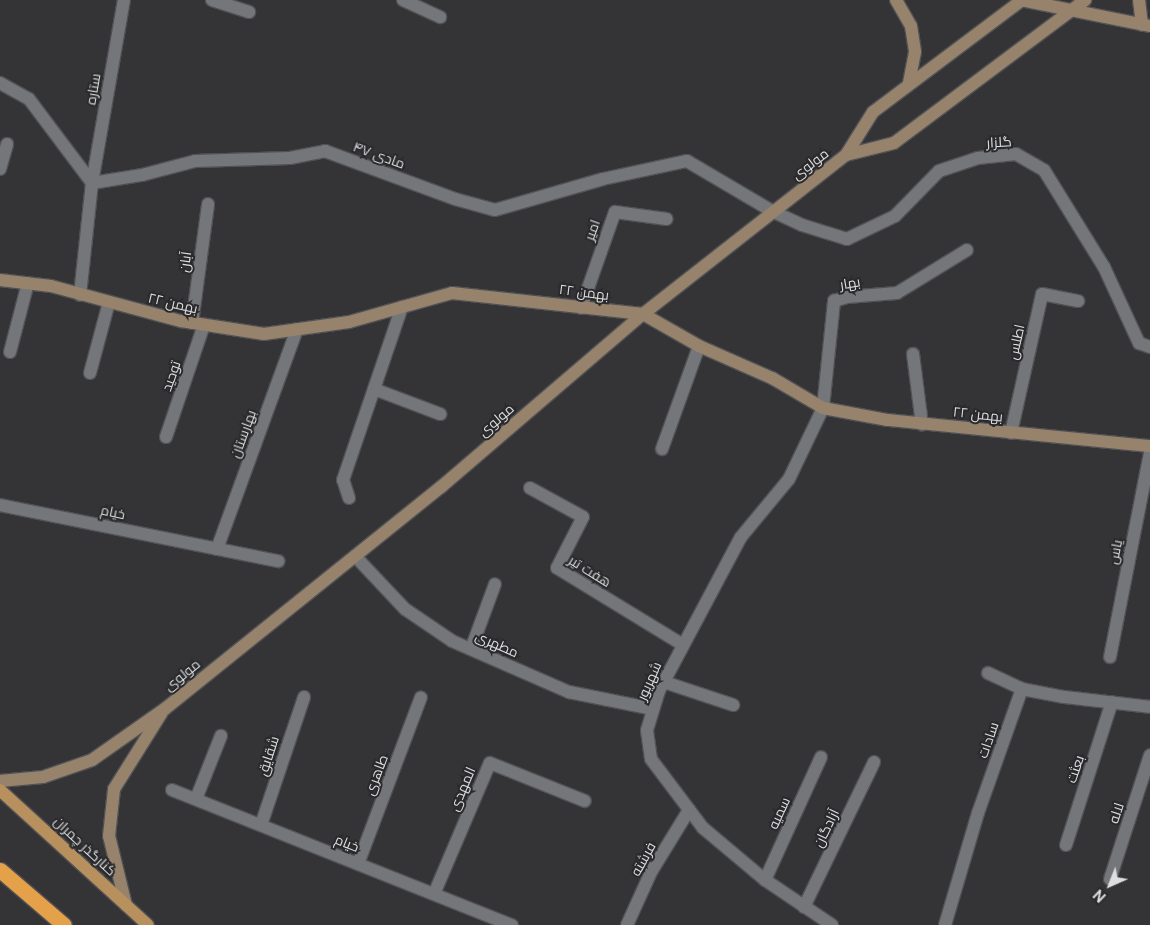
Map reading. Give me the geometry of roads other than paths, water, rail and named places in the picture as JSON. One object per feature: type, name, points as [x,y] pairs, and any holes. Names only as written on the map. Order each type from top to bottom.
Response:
[{"type":"highway","points":[[0,870],[64,925]]},
{"type":"main road","points":[[896,0],[911,26],[915,52],[909,84]]},
{"type":"main road","points":[[1022,0],[1146,25],[1139,0]]},
{"type":"main road","name":"مولوی","points":[[0,781],[43,777],[92,760],[166,708],[441,487],[643,314],[846,155],[873,112],[1022,0]]},
{"type":"main road","name":"مولوی","points":[[846,155],[894,143],[1085,0]]},
{"type":"main road","name":"۲۲ بهمن","points":[[0,280],[51,286],[198,324],[264,334],[349,322],[452,293],[643,314],[699,346],[764,374],[824,408],[922,424],[1150,446]]},
{"type":"main road","name":"مولوی","points":[[126,905],[109,836],[114,789],[166,708]]},
{"type":"main road","name":"کنارگذر چمران","points":[[0,790],[148,925]]},
{"type":"street","name":"ستاره","points":[[80,295],[92,183],[124,0]]},
{"type":"street","points":[[212,0],[249,12]]},
{"type":"street","points":[[403,0],[440,17]]},
{"type":"street","points":[[0,83],[29,100],[92,183]]},
{"type":"street","points":[[0,169],[7,144]]},
{"type":"street","name":"مادی ۴۷","points":[[92,183],[142,176],[195,161],[290,158],[325,151],[455,199],[495,210],[603,179],[687,161],[772,212]]},
{"type":"street","name":"گلزار","points":[[772,212],[847,238],[895,216],[939,171],[978,158],[1016,154],[1044,170],[1104,267],[1138,343],[1150,347]]},
{"type":"street","name":"آبان","points":[[198,324],[208,204]]},
{"type":"street","name":"امیر","points":[[581,308],[615,212],[667,219]]},
{"type":"street","name":"بهار","points":[[824,408],[834,301],[847,297],[897,294],[966,250]]},
{"type":"street","points":[[10,352],[28,283]]},
{"type":"street","name":"اطلس","points":[[1011,433],[1042,294],[1078,301]]},
{"type":"street","points":[[90,373],[109,302]]},
{"type":"street","points":[[349,498],[343,480],[402,307]]},
{"type":"street","name":"توحید","points":[[166,437],[198,324]]},
{"type":"street","name":"بهارستان","points":[[217,549],[297,329]]},
{"type":"street","points":[[662,449],[699,346]]},
{"type":"street","points":[[913,354],[922,424]]},
{"type":"street","points":[[374,389],[440,414]]},
{"type":"street","name":"شهریور","points":[[824,408],[789,479],[741,537],[664,682],[646,730],[651,759],[703,828],[765,880],[804,906],[813,920],[832,925]]},
{"type":"street","name":"یاس","points":[[1110,657],[1150,453]]},
{"type":"street","name":"هفت تیر","points":[[530,488],[583,517],[557,568],[683,646]]},
{"type":"street","name":"خیام","points":[[0,505],[278,561]]},
{"type":"street","name":"مطهری","points":[[355,556],[405,609],[452,641],[568,692],[654,709]]},
{"type":"street","points":[[471,649],[495,584]]},
{"type":"street","points":[[988,673],[1022,689],[1150,707]]},
{"type":"street","points":[[664,682],[733,705]]},
{"type":"street","name":"سادات","points":[[945,925],[978,813],[1022,689]]},
{"type":"street","name":"شقایق","points":[[261,825],[304,697]]},
{"type":"street","name":"طاهری","points":[[358,864],[421,697]]},
{"type":"street","name":"بعثت","points":[[1066,845],[1112,702]]},
{"type":"street","points":[[196,799],[220,736]]},
{"type":"street","name":"لاله","points":[[1110,879],[1150,755]]},
{"type":"street","name":"سمیه","points":[[765,880],[821,757]]},
{"type":"street","name":"آزادگان","points":[[804,906],[874,762]]},
{"type":"street","name":"المهدی","points":[[434,894],[490,763],[585,801]]},
{"type":"street","name":"خیام","points":[[172,790],[512,925]]},
{"type":"street","name":"فرشته","points":[[627,925],[651,872],[689,810]]}]
